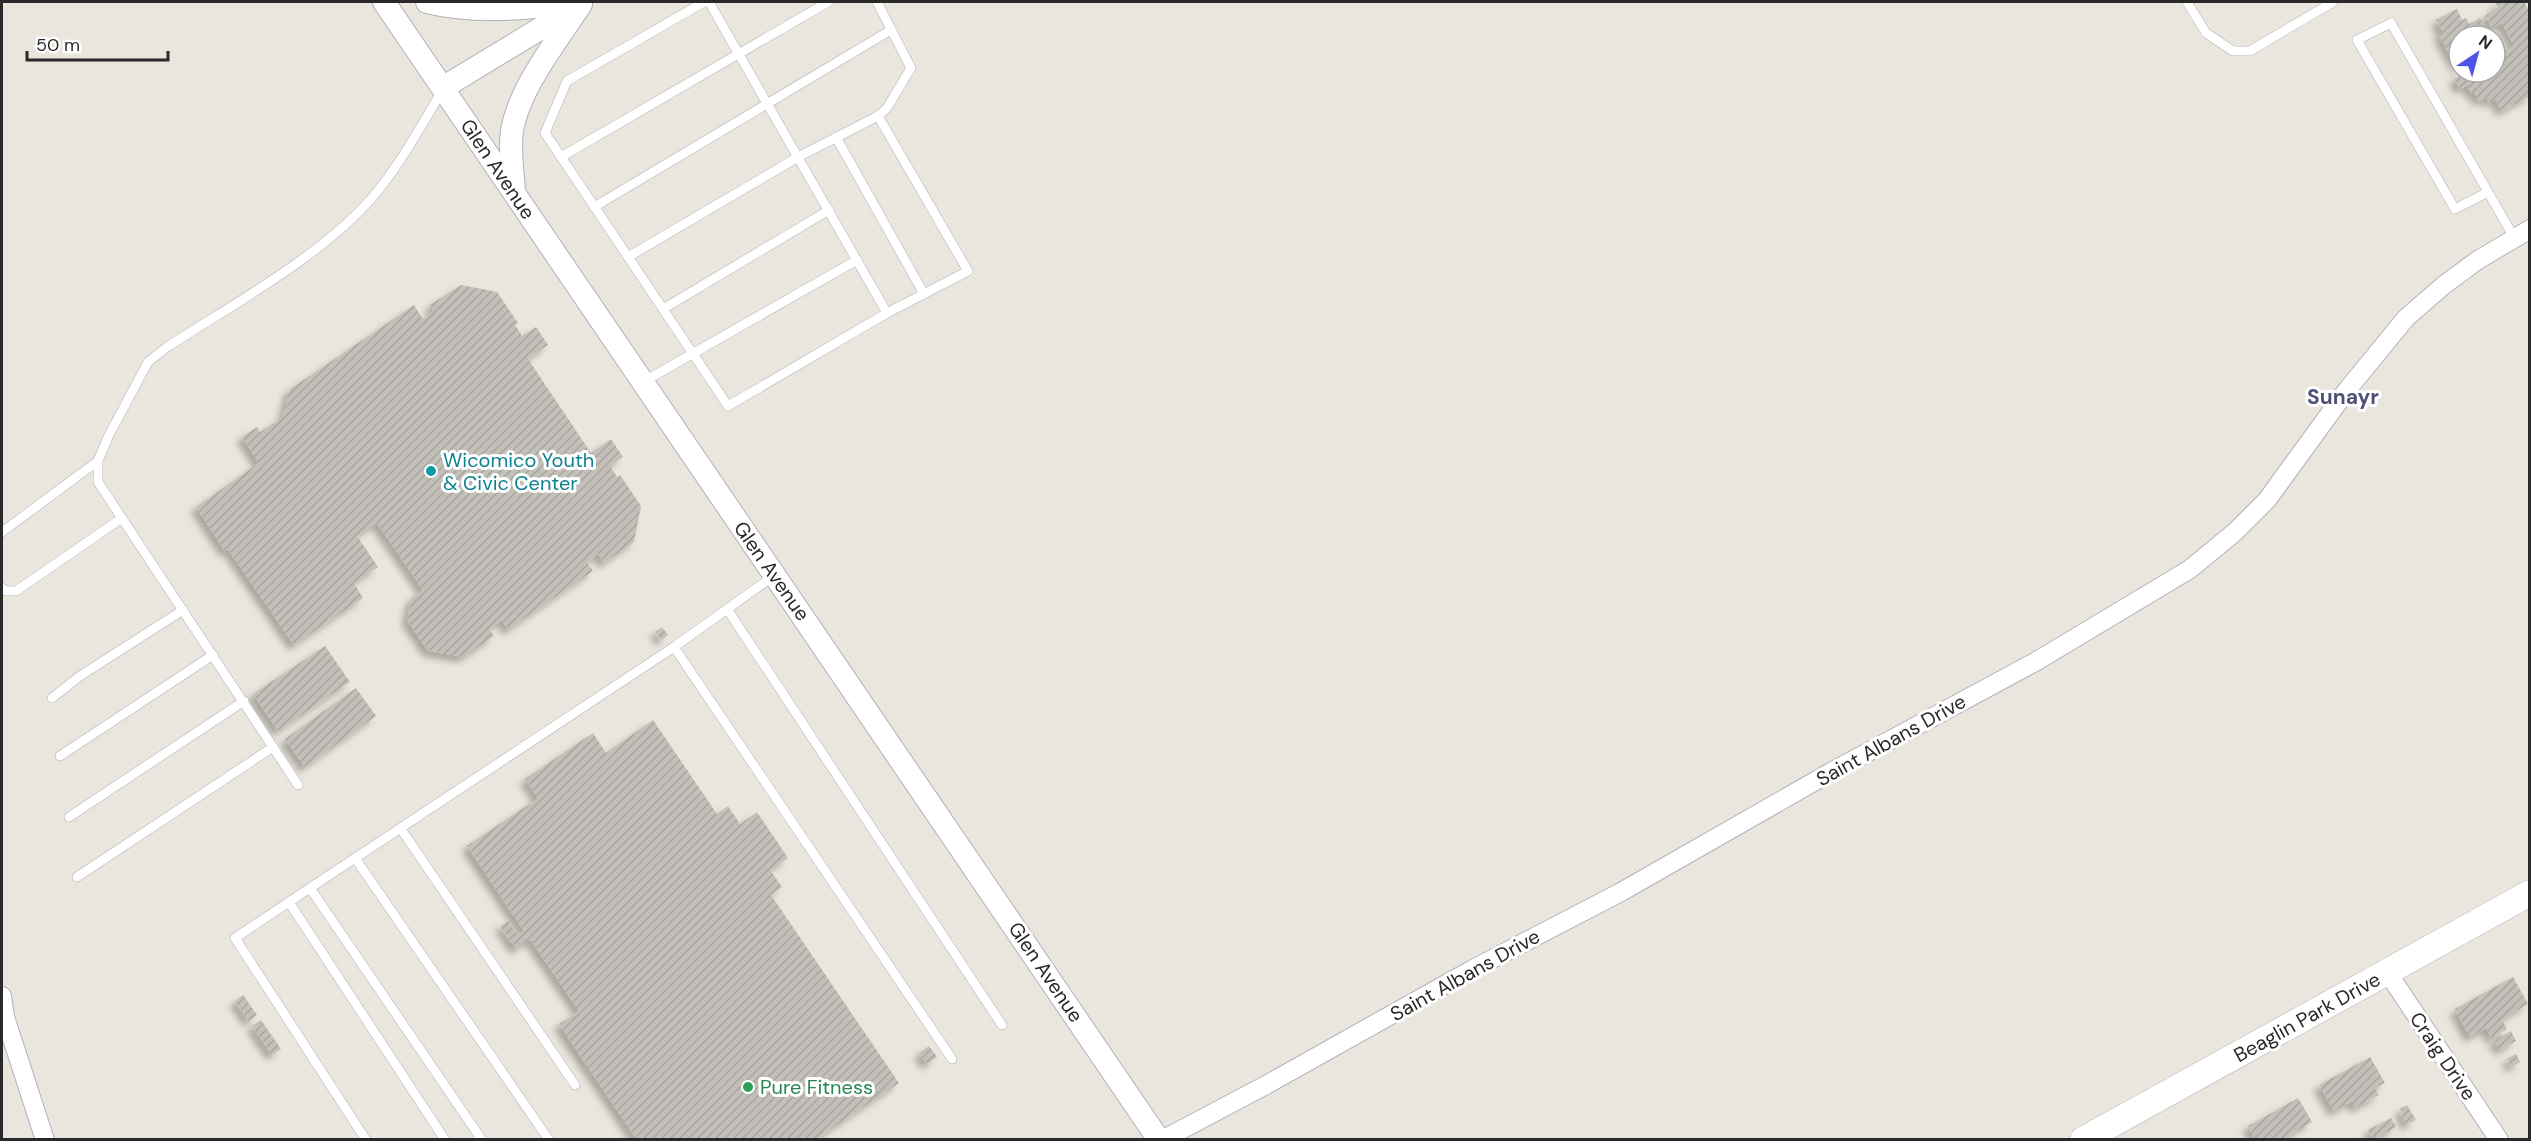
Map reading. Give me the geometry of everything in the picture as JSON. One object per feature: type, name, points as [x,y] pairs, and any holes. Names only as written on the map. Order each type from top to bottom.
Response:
[{"type":"main road","name":"Beaglin Park Drive","points":[[2083,1140],[2388,973],[2529,892]]},
{"type":"street","name":"Glen Avenue","points":[[384,2],[1161,1140]]},
{"type":"street","points":[[427,2],[449,7],[504,9],[583,3]]},
{"type":"street","points":[[444,87],[583,3]]},
{"type":"street","points":[[514,193],[512,133],[518,108],[536,75],[583,3]]},
{"type":"street","name":"Saint Albans Drive","points":[[1161,1140],[1266,1086],[1473,969],[1621,892],[1831,772],[2035,662],[2190,568],[2235,532],[2267,500],[2347,390],[2406,318],[2444,285],[2478,260],[2522,234]]},
{"type":"street","name":"Craig Drive","points":[[2388,973],[2499,1140]]},
{"type":"street","points":[[2,996],[5,1017],[45,1140]]},
{"type":"lane","points":[[704,2],[567,81],[545,133],[728,406],[887,313],[969,271],[878,116]]},
{"type":"lane","points":[[709,2],[887,313]]},
{"type":"lane","points":[[561,157],[828,2]]},
{"type":"lane","points":[[628,257],[798,157],[878,116],[887,108],[911,68],[877,2]]},
{"type":"lane","points":[[2187,2],[2206,33],[2233,51],[2250,51],[2333,2]]},
{"type":"lane","points":[[2488,192],[2455,209],[2357,40],[2391,23],[2488,192],[2522,234]]},
{"type":"lane","points":[[594,207],[891,30]]},
{"type":"lane","points":[[2,532],[98,461],[148,363],[167,347],[318,248],[379,190],[409,147],[444,87]]},
{"type":"lane","points":[[836,137],[924,294]]},
{"type":"lane","points":[[663,309],[829,210]]},
{"type":"lane","points":[[643,382],[857,260]]},
{"type":"lane","points":[[98,461],[98,482],[298,784]]},
{"type":"lane","points":[[2,588],[6,591],[16,591],[122,518]]},
{"type":"lane","points":[[366,1140],[235,938],[674,647],[775,575]]},
{"type":"lane","points":[[727,609],[1002,1025]]},
{"type":"lane","points":[[52,698],[80,676],[183,610]]},
{"type":"lane","points":[[674,647],[952,1059]]},
{"type":"lane","points":[[60,756],[213,655]]},
{"type":"lane","points":[[69,817],[244,701]]},
{"type":"lane","points":[[77,877],[273,747]]},
{"type":"lane","points":[[401,829],[575,1085]]},
{"type":"lane","points":[[355,858],[549,1140]]},
{"type":"lane","points":[[310,888],[482,1140]]},
{"type":"lane","points":[[289,902],[445,1140]]},
{"type":"building","points":[[2495,2],[2524,2],[2530,12],[2530,96],[2502,111],[2495,99],[2489,103],[2486,97],[2479,101],[2467,85],[2460,89],[2457,84],[2507,84],[2507,50],[2514,46],[2507,33],[2507,24],[2490,24],[2485,16],[2498,7]]},
{"type":"building","points":[[2457,9],[2462,20],[2466,18],[2469,24],[2447,24],[2447,49],[2439,35],[2443,32],[2436,20]]},
{"type":"building","points":[[2480,18],[2483,24],[2469,24]]},
{"type":"building","name":"Wicomico Youth & Civic Center","points":[[461,285],[497,292],[518,323],[515,325],[522,336],[536,327],[548,345],[528,359],[591,453],[611,439],[623,457],[610,466],[617,477],[620,475],[641,506],[634,542],[604,563],[598,554],[587,562],[593,571],[508,630],[502,620],[489,629],[494,636],[464,657],[428,651],[407,620],[411,599],[423,590],[377,523],[357,536],[378,567],[354,583],[363,598],[294,645],[228,549],[225,551],[196,507],[259,463],[242,437],[257,427],[260,432],[283,417],[289,390],[414,305],[423,319],[434,311],[430,305]]},
{"type":"building","points":[[662,627],[668,635],[661,640],[655,632]]},
{"type":"building","points":[[325,646],[350,682],[278,731],[253,694]]},
{"type":"building","points":[[356,688],[376,716],[305,767],[285,739]]},
{"type":"building","points":[[653,720],[717,814],[728,806],[740,824],[757,812],[788,858],[770,870],[782,887],[771,895],[899,1083],[815,1140],[637,1140],[559,1024],[579,1011],[530,939],[516,949],[500,926],[508,921],[518,935],[524,931],[467,846],[538,798],[525,779],[593,733],[606,753]]},
{"type":"building","points":[[2513,977],[2528,1004],[2502,1019],[2507,1029],[2491,1038],[2486,1028],[2470,1037],[2455,1009]]},
{"type":"building","points":[[243,995],[257,1015],[249,1021],[235,1001]]},
{"type":"building","points":[[261,1020],[281,1049],[272,1055],[252,1026]]},
{"type":"building","points":[[2511,1031],[2516,1041],[2500,1050],[2494,1040]]},
{"type":"building","points":[[929,1046],[937,1057],[927,1064],[919,1053]]},
{"type":"building","points":[[2516,1054],[2520,1062],[2512,1067],[2507,1059]]},
{"type":"building","points":[[2370,1057],[2385,1083],[2375,1088],[2379,1095],[2356,1108],[2352,1101],[2334,1111],[2319,1085]]},
{"type":"building","points":[[2298,1098],[2312,1122],[2282,1140],[2255,1140],[2248,1126]]},
{"type":"building","points":[[2407,1105],[2416,1120],[2406,1125],[2400,1109]]},
{"type":"building","points":[[2391,1118],[2396,1127],[2373,1140],[2368,1130]]},
{"type":"place","name":"Wicomico Youth & Civic Center","points":[[431,471]]},
{"type":"place","name":"Pure Fitness","points":[[748,1087]]},
{"type":"district","name":"Sunayr","points":[[2343,397]]}]
